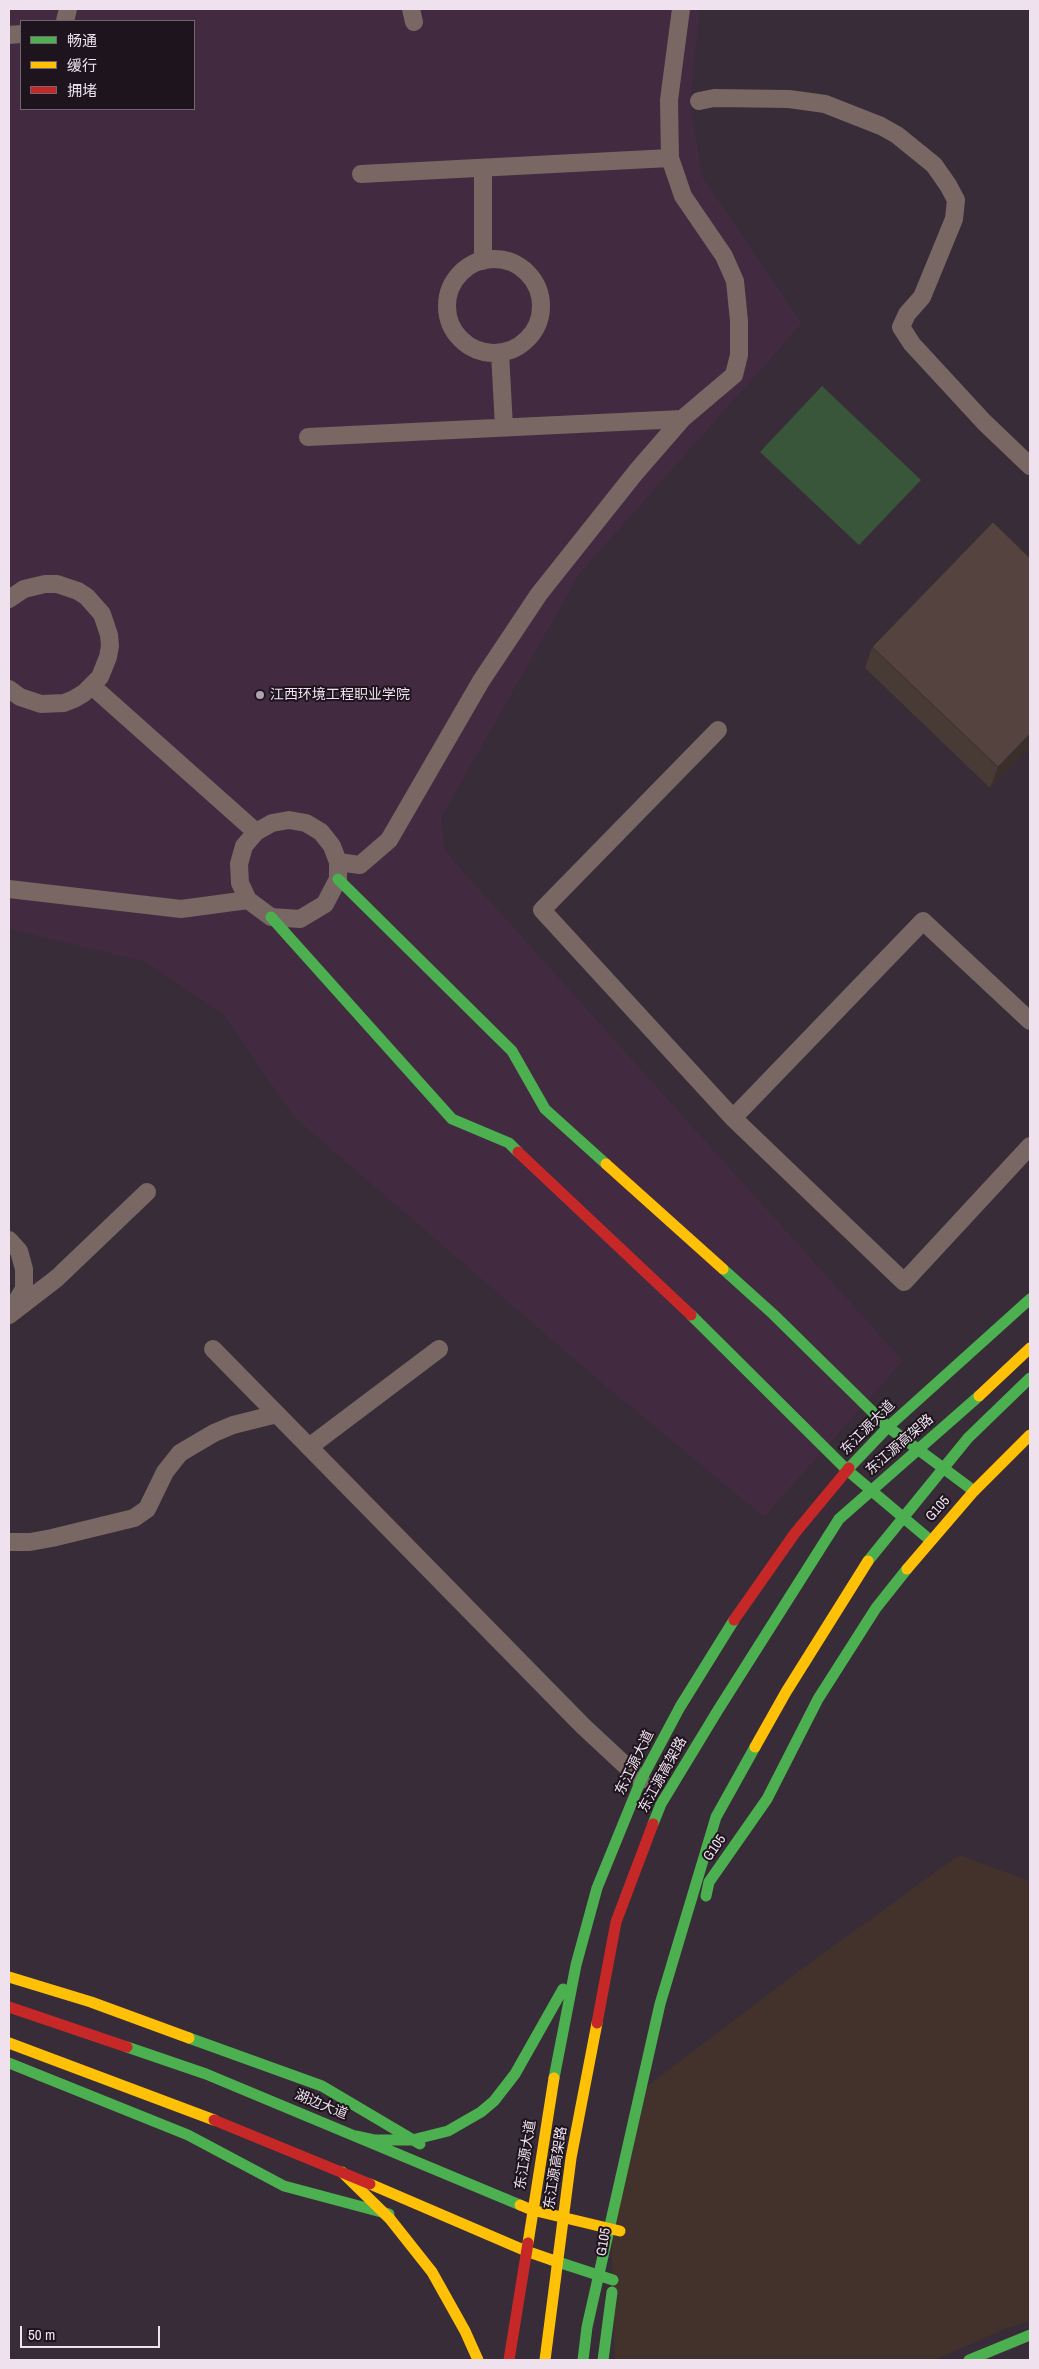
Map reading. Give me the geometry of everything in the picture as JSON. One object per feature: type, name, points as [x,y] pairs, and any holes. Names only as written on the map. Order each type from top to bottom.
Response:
[{"type":"main road","points":[[338,871],[512,1051],[545,1108],[773,1314],[888,1427],[974,1491]]},
{"type":"main road","points":[[271,917],[397,1060],[452,1119],[508,1143],[714,1337],[847,1470],[930,1540]]},
{"type":"main road","name":"东江源大道","points":[[509,2360],[532,2210],[576,1965],[597,1888],[641,1780],[680,1707],[734,1620],[795,1533],[847,1470],[888,1427],[1030,1299]]},
{"type":"main road","points":[[938,1382],[1030,1314]]},
{"type":"main road","name":"东江源高架路","points":[[545,2360],[571,2158],[616,1922],[661,1804],[839,1519],[997,1380],[1030,1348]]},
{"type":"main road","points":[[583,2360],[587,2328],[660,2004],[716,1817],[786,1692],[864,1566],[968,1438],[1030,1378]]},
{"type":"main road","name":"G105","points":[[702,1910],[710,1882],[766,1799],[818,1699],[876,1608],[930,1540],[974,1491],[1030,1435]]},
{"type":"main road","points":[[357,2136],[394,2141],[414,2140],[431,2136],[457,2126],[494,2101],[524,2059],[576,1965]]},
{"type":"main road","points":[[9,1977],[91,2002],[322,2086],[430,2150]]},
{"type":"main road","name":"湖边大道","points":[[9,2007],[206,2074],[532,2210],[620,2236]]},
{"type":"main road","points":[[9,2043],[194,2112],[342,2172],[526,2251]]},
{"type":"main road","points":[[9,2063],[188,2135],[284,2186],[403,2218]]},
{"type":"main road","points":[[456,2165],[532,2210]]},
{"type":"main road","points":[[342,2172],[384,2213],[432,2272],[466,2331],[478,2360]]},
{"type":"main road","name":"G105","points":[[620,2236],[625,2214]]},
{"type":"main road","points":[[441,2228],[614,2275],[603,2360]]},
{"type":"main road","points":[[969,2360],[1030,2335]]},
{"type":"street","points":[[338,871],[360,865],[389,840],[481,681],[539,594],[636,472],[682,419],[734,375],[738,355],[739,321],[735,281],[728,265],[683,196],[670,158],[669,100],[681,9]]},
{"type":"street","points":[[699,101],[714,98],[789,99],[825,104],[881,126],[897,135],[934,166],[956,200],[954,219],[922,297],[907,314],[901,327],[918,352],[984,422],[1030,466]]},
{"type":"street","points":[[361,174],[670,158]]},
{"type":"street","points":[[483,169],[483,261]]},
{"type":"street","points":[[483,261],[505,261],[524,270],[538,288],[541,298],[540,320],[529,338],[511,351],[500,353],[478,351],[460,339],[451,325],[447,309],[451,288],[464,270],[483,261]]},
{"type":"street","points":[[500,353],[504,427]]},
{"type":"street","points":[[308,437],[682,419]]},
{"type":"street","points":[[9,599],[34,585],[57,584],[78,591],[95,605],[106,624],[110,646],[105,668],[92,686],[74,699],[52,704],[30,701],[9,689]]},
{"type":"street","points":[[92,686],[256,832]]},
{"type":"street","points":[[718,730],[542,910],[733,1118],[904,1282],[1030,1146]]},
{"type":"street","points":[[289,820],[306,823],[321,832],[332,846],[338,871],[325,904],[300,918],[271,917],[248,900],[240,883],[239,864],[244,846],[256,832],[272,823],[289,820]]},
{"type":"street","points":[[9,889],[181,909],[248,900]]},
{"type":"street","points":[[733,1118],[923,921],[1030,1021]]},
{"type":"street","points":[[9,1314],[57,1278],[147,1192]]},
{"type":"street","points":[[9,1240],[19,1251],[24,1269],[24,1289],[9,1314]]},
{"type":"street","points":[[212,1349],[583,1726],[641,1780]]},
{"type":"street","points":[[309,1447],[439,1349]]},
{"type":"street","points":[[9,1542],[30,1542],[52,1538],[134,1518],[147,1509],[165,1472],[180,1453],[214,1433],[234,1425],[276,1414]]},
{"type":"shaded area","name":"江西环境工程职业学院","points":[[9,9],[700,9],[690,104],[703,178],[802,323],[580,573],[441,818],[445,851],[903,1361],[764,1517],[595,1377],[294,1117],[223,1014],[146,962],[9,929]]},
{"type":"shaded area","points":[[959,1855],[1030,1881],[1030,2321],[1007,2328],[934,2360],[615,2360],[611,2223],[645,2088],[792,1976]]},
{"type":"green space","points":[[822,386],[921,480],[859,545],[760,452]]},
{"type":"building","points":[[993,522],[1030,558],[1030,734],[998,767],[872,647]]},
{"type":"traffic: fast","points":[[338,879],[512,1051],[545,1109],[606,1164]]},
{"type":"traffic: fast","points":[[271,917],[452,1119],[509,1143],[518,1152]]},
{"type":"traffic: fast","points":[[723,1269],[773,1314],[888,1427],[974,1491]]},
{"type":"traffic: fast","points":[[849,1468],[888,1427],[1030,1299]]},
{"type":"traffic: fast","points":[[691,1315],[847,1470],[930,1540]]},
{"type":"traffic: fast","points":[[868,1561],[968,1438],[1030,1378]]},
{"type":"traffic: fast","points":[[653,1824],[661,1804],[718,1710],[839,1519],[979,1396]]},
{"type":"traffic: fast","points":[[706,1896],[709,1882],[767,1799],[818,1699],[876,1608],[907,1569]]},
{"type":"traffic: fast","points":[[554,2078],[576,1965],[597,1888],[641,1780],[680,1707],[734,1620]]},
{"type":"traffic: fast","points":[[583,2360],[587,2327],[660,2004],[716,1817],[755,1747]]},
{"type":"traffic: fast","points":[[357,2136],[375,2140],[412,2140],[448,2131],[481,2112],[494,2101],[515,2074],[563,1989]]},
{"type":"traffic: fast","points":[[189,2038],[322,2086],[420,2144]]},
{"type":"traffic: fast","points":[[127,2047],[206,2074],[520,2205]]},
{"type":"traffic: fast","points":[[9,2063],[188,2135],[284,2186],[389,2214]]},
{"type":"traffic: fast","points":[[552,2260],[613,2280]]},
{"type":"traffic: fast","points":[[603,2360],[612,2292]]},
{"type":"traffic: fast","points":[[969,2360],[1030,2335]]},
{"type":"traffic: slow","points":[[606,1164],[723,1269]]},
{"type":"traffic: slow","points":[[979,1396],[1030,1348]]},
{"type":"traffic: slow","points":[[907,1569],[974,1491],[1030,1435]]},
{"type":"traffic: slow","points":[[755,1747],[786,1692],[868,1561]]},
{"type":"traffic: slow","points":[[9,1977],[91,2002],[189,2038]]},
{"type":"traffic: slow","points":[[545,2360],[571,2158],[597,2023]]},
{"type":"traffic: slow","points":[[9,2043],[214,2120]]},
{"type":"traffic: slow","points":[[528,2243],[554,2078]]},
{"type":"traffic: slow","points":[[342,2172],[390,2219],[432,2272],[465,2331],[478,2360]]},
{"type":"traffic: slow","points":[[370,2184],[526,2251],[552,2260]]},
{"type":"traffic: slow","points":[[520,2205],[532,2210],[620,2231]]},
{"type":"traffic: jam","points":[[518,1152],[691,1315]]},
{"type":"traffic: jam","points":[[734,1620],[795,1533],[849,1468]]},
{"type":"traffic: jam","points":[[597,2023],[616,1922],[653,1824]]},
{"type":"traffic: jam","points":[[9,2007],[127,2047]]},
{"type":"traffic: jam","points":[[214,2120],[370,2184]]},
{"type":"traffic: jam","points":[[509,2360],[528,2243]]},
{"type":"place","name":"江西环境工程职业学院","points":[[260,695]]}]
